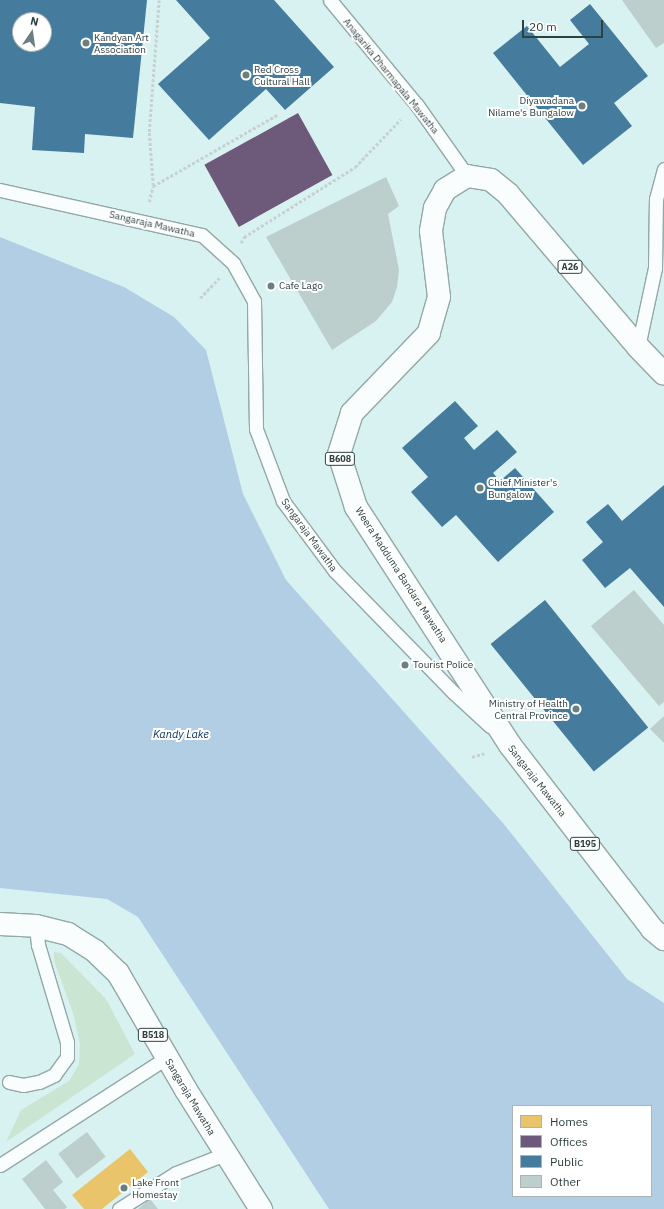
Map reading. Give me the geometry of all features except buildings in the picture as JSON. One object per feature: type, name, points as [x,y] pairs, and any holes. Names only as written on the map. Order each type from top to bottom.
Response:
[{"type":"main road","name":"A26","points":[[467,176],[491,180],[508,194],[638,347],[664,374]]},
{"type":"main road","name":"Weera Madduma Bandara Mawatha","points":[[467,176],[445,190],[434,208],[431,231],[439,298],[429,333],[352,413],[338,454],[356,507],[510,745]]},
{"type":"main road","name":"Sangaraja Mawatha","points":[[510,745],[652,929],[664,939]]},
{"type":"main road","name":"Sangaraja Mawatha","points":[[0,924],[36,926],[68,934],[95,951],[118,973],[166,1058],[261,1209]]},
{"type":"lane","name":"Anagarika Dharmapala Mawatha","points":[[330,0],[417,105],[467,176]]},
{"type":"lane","points":[[638,347],[655,268],[656,199],[664,169]]},
{"type":"lane","name":"Sangaraja Mawatha","points":[[0,190],[202,235],[234,263],[254,301],[256,429],[283,501],[335,571],[454,693],[510,745]]},
{"type":"lane","points":[[9,1082],[23,1085],[40,1082],[54,1075],[67,1057],[67,1042],[38,945],[36,926]]},
{"type":"lane","points":[[0,1165],[166,1058]]},
{"type":"lane","points":[[119,1209],[176,1173],[225,1154]]},
{"type":"path","points":[[144,222],[153,186],[149,132],[159,0]]},
{"type":"path","points":[[200,298],[234,263],[244,237],[355,168],[389,130],[417,105]]},
{"type":"path","points":[[153,186],[277,116]]},
{"type":"green space","points":[[54,952],[61,953],[106,999],[135,1054],[6,1142],[21,1110],[69,1081],[79,1064],[80,1044],[73,1013],[54,961]]},
{"type":"water","name":"Kandy Lake","points":[[0,237],[124,287],[174,317],[206,350],[243,494],[286,580],[503,823],[627,979],[664,1003],[664,1209],[329,1209],[138,917],[107,899],[0,888]]},
{"type":"place","name":"Kandyan Art Association","points":[[86,43]]},
{"type":"place","name":"Red Cross Cultural Hall","points":[[246,75]]},
{"type":"place","name":"Diyawadana Nilame's Bungalow","points":[[582,106]]},
{"type":"place","name":"Cafe Lago","points":[[271,286]]},
{"type":"place","name":"Chief Minister's Bungalow","points":[[480,488]]},
{"type":"place","name":"Tourist Police","points":[[405,665]]},
{"type":"place","name":"Ministry of Health Central Province","points":[[576,709]]},
{"type":"place","name":"Lake Front Homestay","points":[[124,1188]]}]
